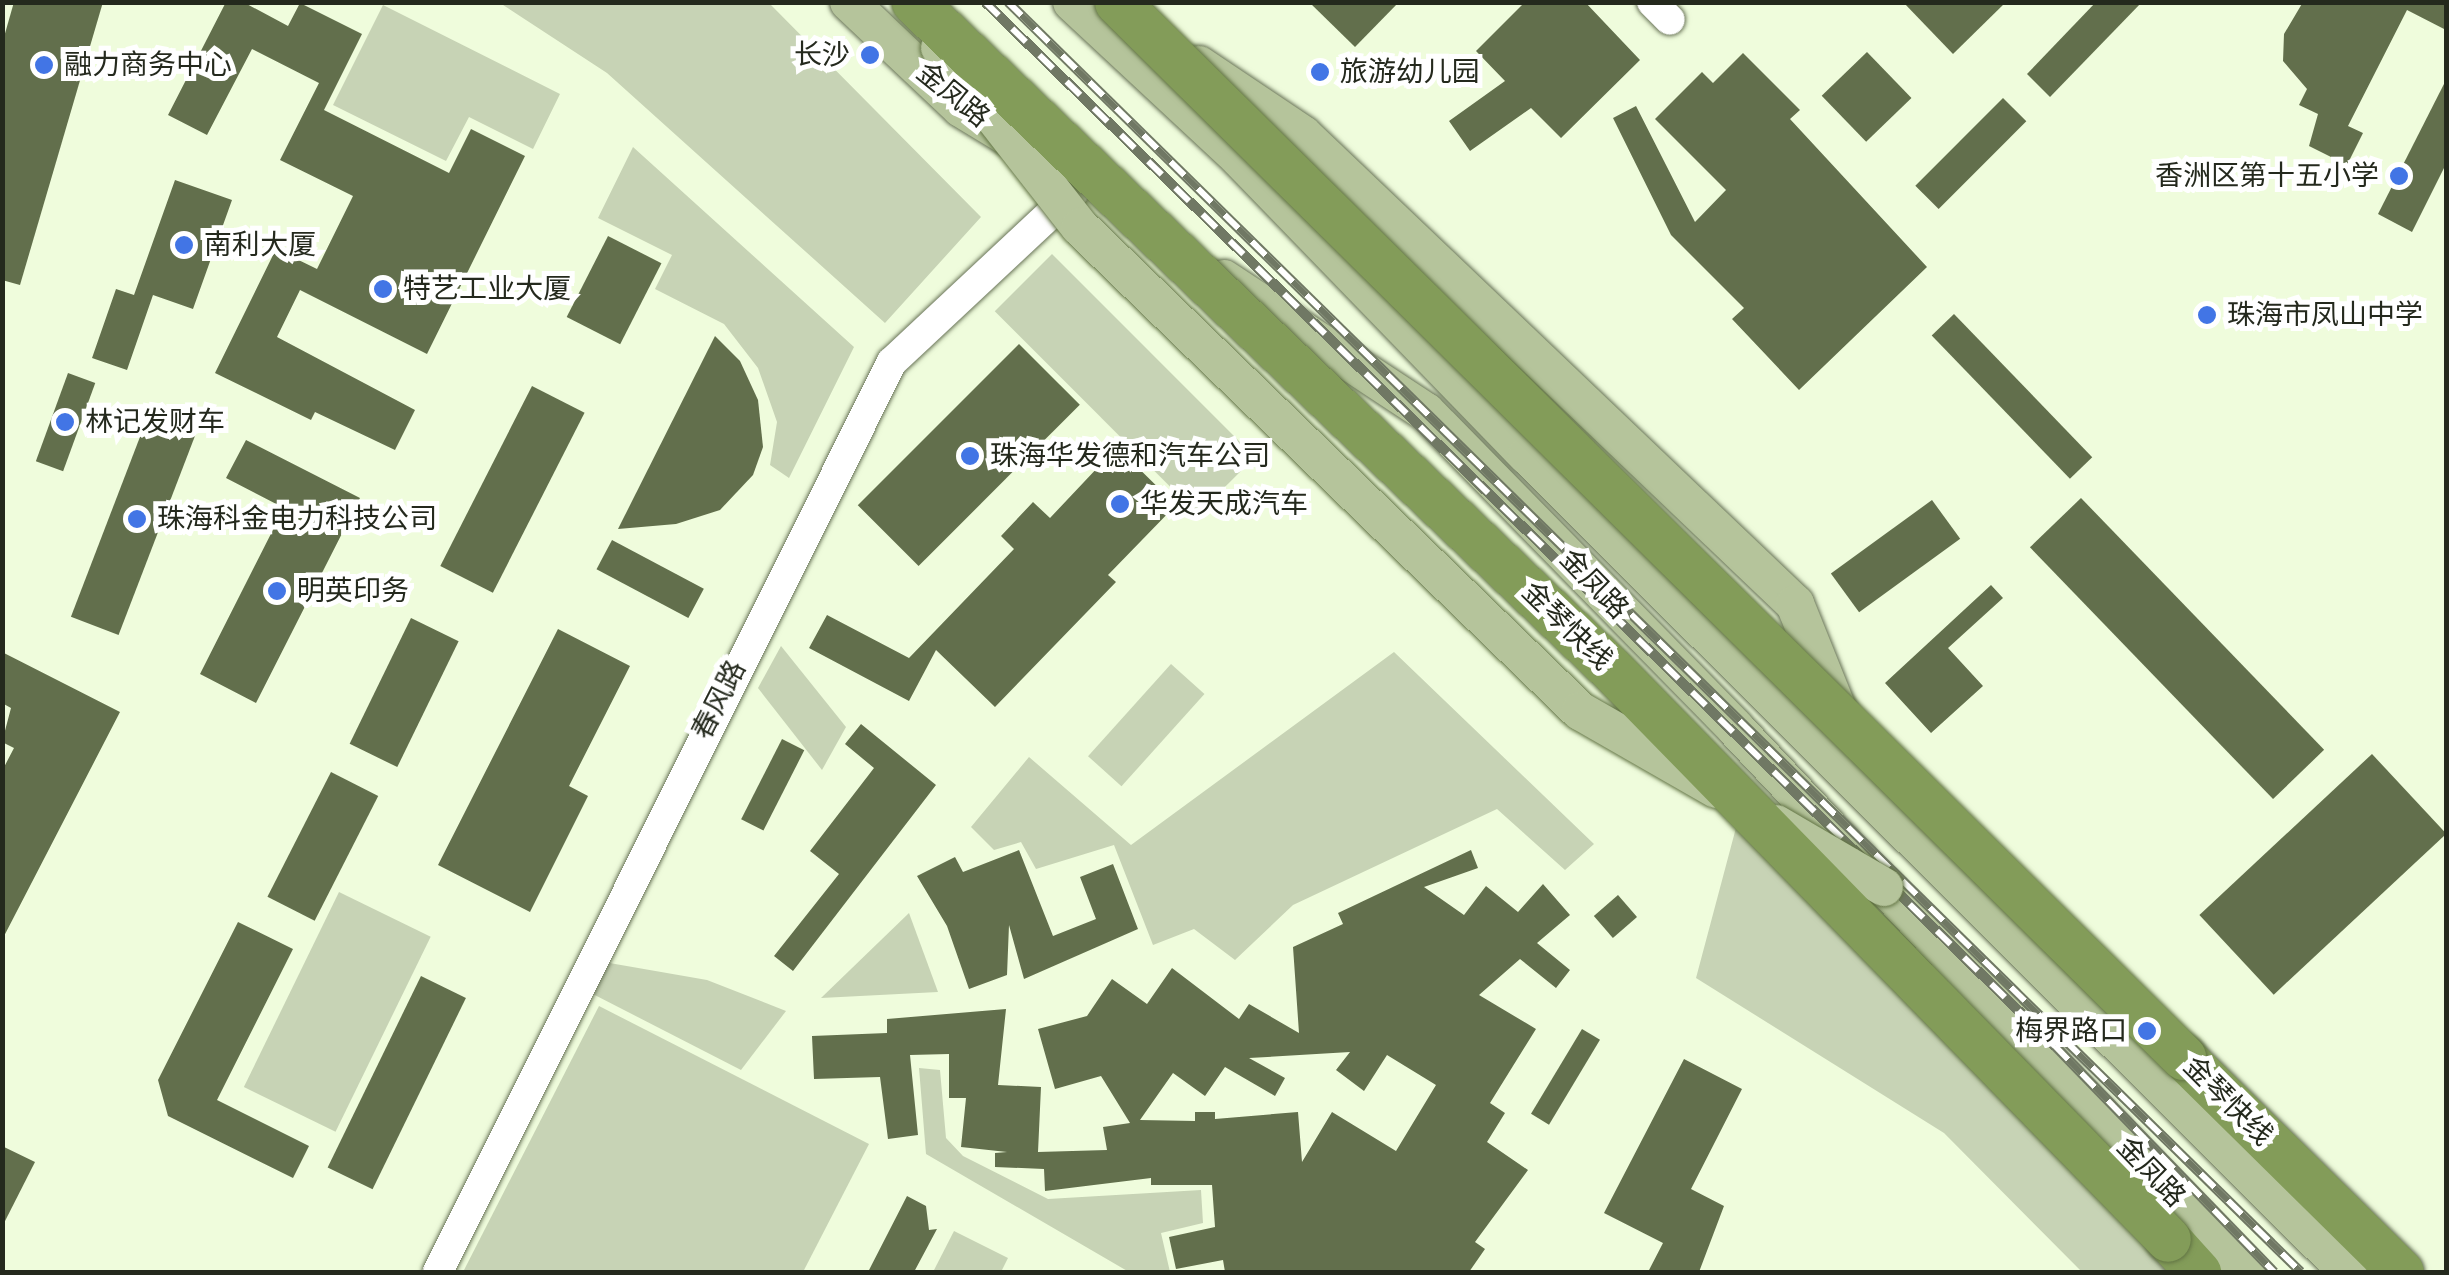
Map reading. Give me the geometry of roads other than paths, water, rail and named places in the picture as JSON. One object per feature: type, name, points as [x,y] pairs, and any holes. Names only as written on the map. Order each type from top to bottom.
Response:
[{"type":"highway","name":"金琴快线","points":[[914,2],[1610,668],[2198,1272]]},
{"type":"highway","name":"金琴快线","points":[[1130,15],[2401,1272]]},
{"type":"main road","name":"金凤路","points":[[849,2],[961,108],[1426,412],[1884,887],[2247,1272]]},
{"type":"main road","points":[[904,2],[1080,227],[1580,711],[1884,887]]},
{"type":"main road","name":"金凤路","points":[[1072,2],[1239,158],[1526,456],[1873,796],[2348,1272]]},
{"type":"main road","points":[[1130,15],[1303,136],[1795,604],[1873,796]]},
{"type":"street","name":"春风路","points":[[438,1272],[892,362],[1081,185]]},
{"type":"railway","points":[[985,2],[2055,1046],[2274,1272]]},
{"type":"railway","points":[[1008,2],[2301,1272]]},
{"type":"place","name":"长沙","points":[[870,55]]},
{"type":"place","name":"融力商务中心","points":[[44,65]]},
{"type":"place","name":"旅游幼儿园","points":[[1320,72]]},
{"type":"place","name":"香洲区第十五小学","points":[[2399,176]]},
{"type":"place","name":"南利大厦","points":[[184,245]]},
{"type":"place","name":"特艺工业大厦","points":[[383,289]]},
{"type":"place","name":"珠海市凤山中学","points":[[2207,315]]},
{"type":"place","name":"林记发财车","points":[[65,422]]},
{"type":"place","name":"珠海华发德和汽车公司","points":[[970,456]]},
{"type":"place","name":"华发天成汽车","points":[[1120,504]]},
{"type":"place","name":"珠海科金电力科技公司","points":[[137,519]]},
{"type":"place","name":"明英印务","points":[[277,591]]},
{"type":"place","name":"梅界路口","points":[[2147,1031]]}]
